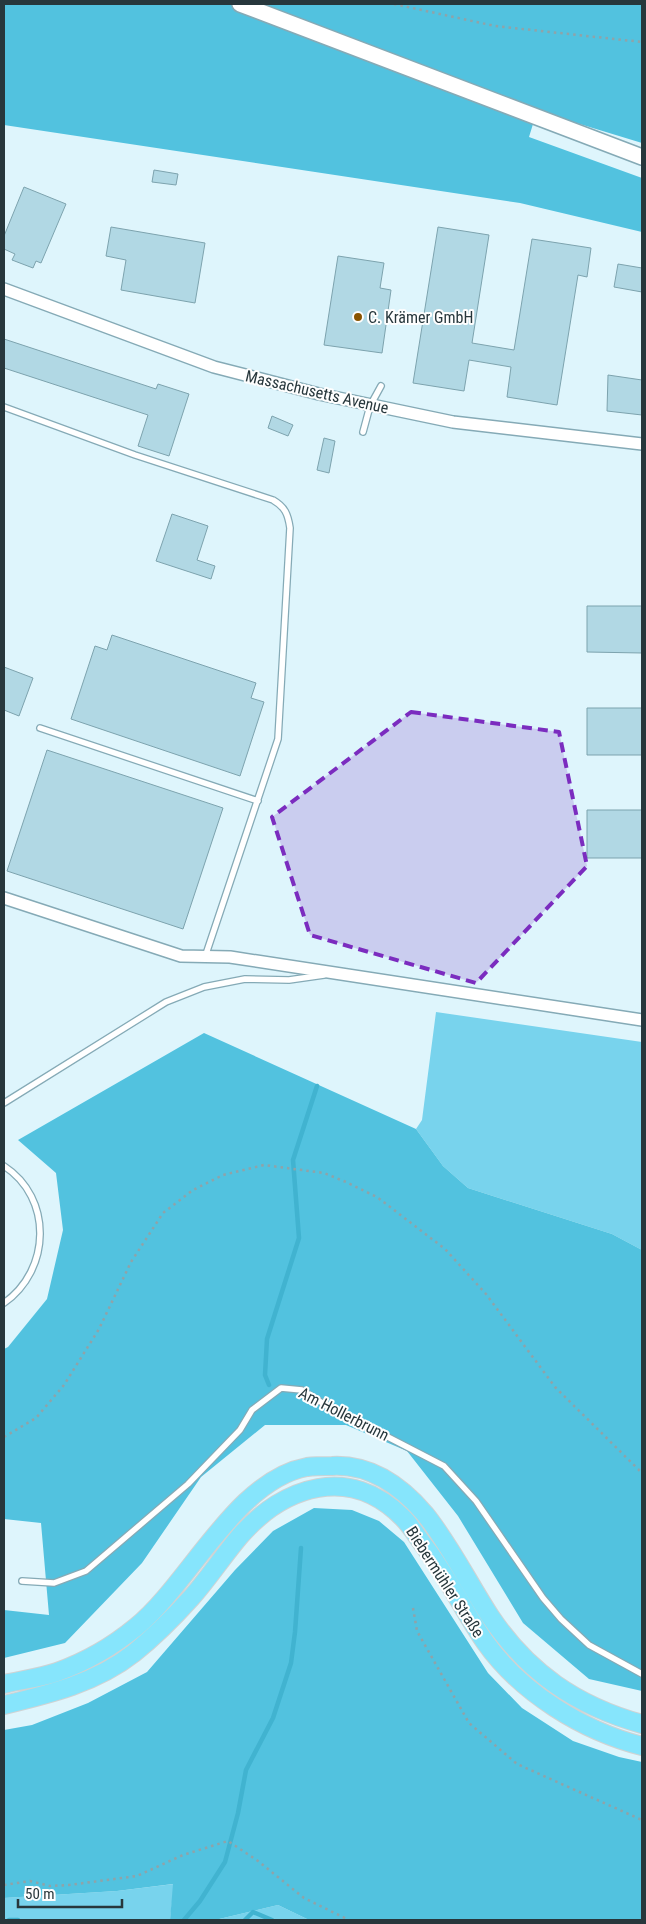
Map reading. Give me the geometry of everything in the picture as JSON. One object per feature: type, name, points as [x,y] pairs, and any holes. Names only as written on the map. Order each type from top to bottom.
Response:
[{"type":"main road","points":[[240,4],[642,157]]},
{"type":"main road","points":[[4,1684],[56,1673],[104,1651],[138,1626],[177,1585],[233,1515],[263,1487],[285,1474],[307,1467],[346,1465],[384,1477],[411,1498],[433,1524],[490,1617],[513,1647],[541,1675],[562,1691],[609,1715],[642,1724]]},
{"type":"main road","name":"Biebermühler Straße","points":[[4,1706],[50,1694],[85,1682],[132,1655],[174,1617],[241,1535],[274,1505],[310,1488],[343,1486],[375,1497],[402,1517],[429,1552],[486,1644],[528,1688],[570,1718],[623,1741],[642,1746]]},
{"type":"street","name":"Massachusetts Avenue","points":[[4,289],[214,367],[370,406],[462,423],[642,444]]},
{"type":"street","points":[[4,898],[181,956],[230,956],[642,1020]]},
{"type":"lane","points":[[363,432],[370,406],[381,386]]},
{"type":"lane","points":[[4,407],[135,455],[273,500],[283,505],[288,515],[290,528],[278,739],[205,957]]},
{"type":"lane","points":[[40,728],[258,801]]},
{"type":"lane","points":[[4,1103],[166,1002],[204,987],[245,980],[290,980],[339,973]]},
{"type":"lane","points":[[4,1166],[21,1180],[33,1198],[41,1221],[39,1246],[32,1272],[18,1293],[4,1303]]},
{"type":"lane","name":"Am Hollerbrunn","points":[[22,1582],[54,1583],[86,1570],[188,1484],[240,1430],[252,1410],[281,1388],[302,1390],[324,1404],[444,1466],[476,1501],[543,1598],[561,1620],[589,1646],[642,1674]]},
{"type":"path","points":[[394,4],[495,26],[642,42]]},
{"type":"path","points":[[4,1437],[36,1418],[64,1385],[98,1329],[130,1262],[164,1213],[193,1190],[222,1175],[264,1164],[324,1173],[346,1182],[377,1197],[445,1249],[486,1294],[555,1386],[642,1473]]},
{"type":"path","points":[[413,1608],[417,1631],[469,1723],[517,1764],[642,1820]]},
{"type":"path","points":[[4,1885],[30,1881],[50,1886],[69,1885],[137,1876],[183,1855],[228,1842],[258,1861],[304,1898],[349,1920]]},
{"type":"highlighted area","points":[[411,712],[559,732],[587,866],[476,983],[310,935],[272,817]]},
{"type":"shaded area","points":[[4,4],[642,4],[642,143],[537,111],[529,137],[642,178],[642,232],[520,203],[4,125]]},
{"type":"shaded area","points":[[436,1012],[642,1042],[642,1250],[612,1234],[468,1188],[443,1166],[416,1129],[422,1120]]},
{"type":"shaded area","points":[[204,1033],[416,1129],[443,1166],[468,1188],[612,1234],[642,1250],[642,1691],[589,1679],[523,1623],[458,1516],[407,1451],[346,1425],[265,1425],[201,1477],[142,1563],[65,1643],[4,1658],[4,1610],[49,1615],[41,1523],[4,1519],[4,1349],[8,1347],[47,1299],[63,1230],[56,1173],[18,1140]]},
{"type":"shaded area","points":[[314,1508],[352,1510],[379,1521],[404,1542],[488,1673],[522,1708],[573,1741],[619,1757],[642,1762],[642,1920],[309,1920],[278,1905],[215,1920],[170,1920],[173,1884],[117,1891],[4,1898],[4,1730],[32,1725],[88,1703],[147,1672],[235,1570],[273,1531]]},
{"type":"shaded area","points":[[174,1884],[170,1920],[4,1920],[4,1898],[117,1891]]},
{"type":"shaded area","points":[[278,1905],[309,1920],[215,1920]]},
{"type":"building","points":[[154,170],[178,174],[176,185],[152,182]]},
{"type":"building","points":[[24,187],[66,204],[41,263],[36,261],[33,268],[12,260],[15,254],[4,249],[4,236]]},
{"type":"building","points":[[111,227],[205,243],[195,303],[121,290],[126,260],[106,256]]},
{"type":"building","points":[[438,227],[489,235],[472,343],[514,350],[532,239],[591,248],[587,277],[578,275],[557,405],[507,397],[511,367],[469,360],[464,391],[413,383]]},
{"type":"building","name":"C. Krämer GmbH","points":[[338,256],[384,263],[380,288],[391,290],[382,353],[324,345]]},
{"type":"building","points":[[618,264],[642,268],[642,292],[614,287]]},
{"type":"building","points":[[4,339],[156,389],[158,384],[189,394],[169,456],[138,446],[148,415],[4,368]]},
{"type":"building","points":[[608,375],[642,380],[642,415],[607,411]]},
{"type":"building","points":[[272,416],[293,425],[288,436],[268,428]]},
{"type":"building","points":[[324,438],[335,441],[329,473],[317,470]]},
{"type":"building","points":[[172,514],[208,526],[197,560],[215,566],[211,579],[156,561]]},
{"type":"building","points":[[587,606],[642,606],[642,653],[587,652]]},
{"type":"building","points":[[112,635],[256,683],[251,698],[264,702],[240,776],[71,719],[95,646],[107,650]]},
{"type":"building","points":[[4,667],[33,678],[19,716],[4,710]]},
{"type":"building","points":[[587,708],[642,708],[642,755],[587,755]]},
{"type":"building","points":[[47,750],[223,808],[183,929],[7,871]]},
{"type":"building","points":[[587,810],[642,810],[642,858],[587,858]]},
{"type":"waterway","points":[[269,1385],[265,1375],[267,1339],[299,1238],[293,1160],[317,1086]]},
{"type":"waterway","points":[[184,1920],[200,1901],[225,1862],[238,1813],[246,1770],[273,1718],[291,1663],[301,1548]]},
{"type":"waterway","points":[[245,1920],[253,1912],[272,1920]]},
{"type":"waterway","points":[[9,1920],[18,1920]]},
{"type":"place","name":"C. Krämer GmbH","points":[[358,317]]}]
